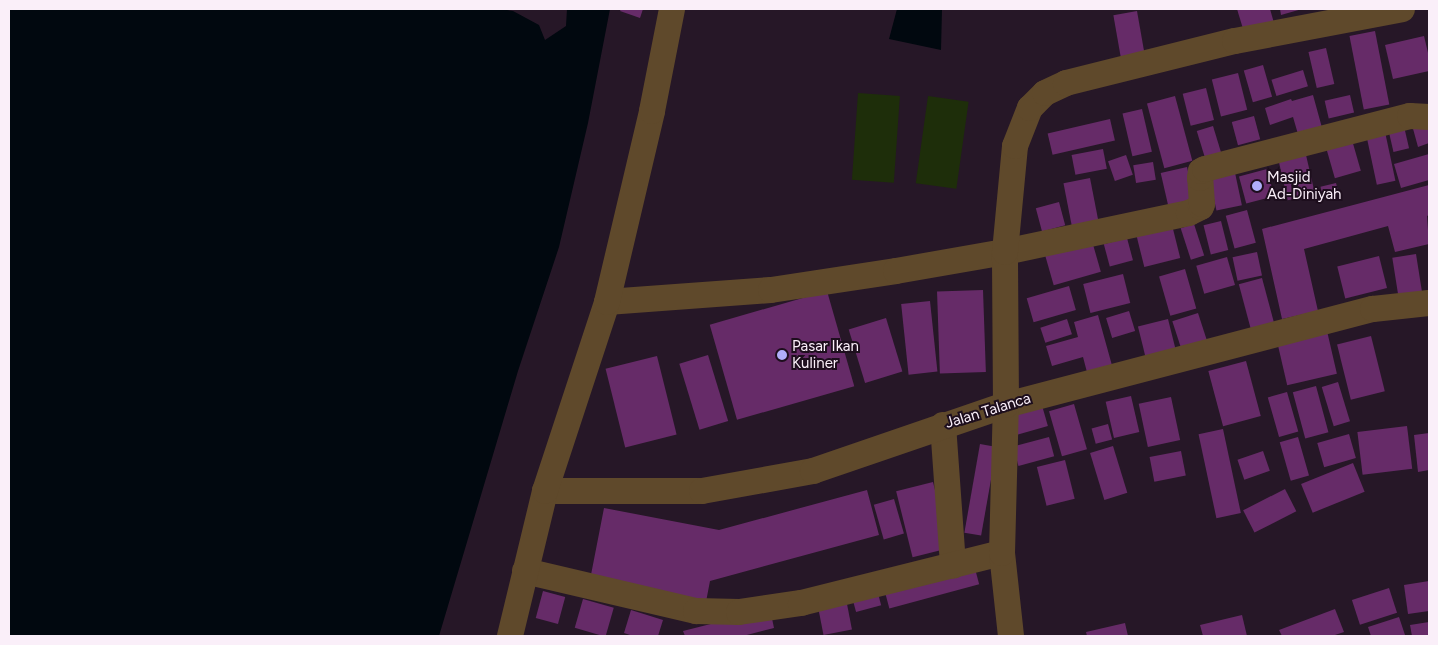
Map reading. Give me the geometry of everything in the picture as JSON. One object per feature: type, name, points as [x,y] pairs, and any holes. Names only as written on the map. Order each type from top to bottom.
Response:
[{"type":"street","points":[[510,636],[545,491],[607,302],[652,111],[672,9]]},
{"type":"street","points":[[1011,636],[1002,554],[1006,404],[1006,252],[1015,146],[1030,108],[1044,93],[1066,84],[1235,41],[1402,9]]},
{"type":"street","points":[[607,302],[771,290],[1006,252],[1196,210],[1202,204],[1201,171],[1216,165],[1410,116],[1429,116]]},
{"type":"street","name":"Jalan Talanca","points":[[545,491],[702,491],[813,471],[1006,404],[1373,309],[1429,303]]},
{"type":"street","points":[[943,425],[953,566]]},
{"type":"street","points":[[525,571],[696,612],[738,612],[802,603],[1002,554]]},
{"type":"green space","points":[[858,93],[900,96],[894,183],[852,180]]},
{"type":"green space","points":[[928,96],[969,102],[956,189],[916,183]]},
{"type":"shaded area","points":[[9,9],[610,9],[588,123],[559,247],[518,371],[439,636],[9,636]]},
{"type":"shaded area","points":[[897,9],[942,9],[941,50],[889,39]]},
{"type":"pier","points":[[501,9],[567,9],[566,26],[545,40],[539,25],[513,11]]},
{"type":"building","points":[[621,9],[643,9],[640,18],[620,11]]},
{"type":"building","points":[[1237,9],[1270,9],[1274,23],[1244,32]]},
{"type":"building","points":[[1280,9],[1302,9],[1281,15]]},
{"type":"building","points":[[1137,11],[1146,60],[1122,64],[1113,15]]},
{"type":"building","points":[[1375,31],[1389,105],[1364,110],[1349,36]]},
{"type":"building","points":[[1424,36],[1429,57],[1429,71],[1393,79],[1385,45]]},
{"type":"building","points":[[1326,48],[1334,84],[1317,88],[1308,52]]},
{"type":"building","points":[[1263,65],[1272,97],[1253,102],[1244,71]]},
{"type":"building","points":[[1303,70],[1308,86],[1276,96],[1271,80]]},
{"type":"building","points":[[1238,73],[1247,110],[1221,116],[1212,80]]},
{"type":"building","points":[[1206,88],[1214,120],[1191,126],[1183,94]]},
{"type":"building","points":[[1313,95],[1324,135],[1300,141],[1293,117],[1270,125],[1265,108],[1291,99],[1292,101]]},
{"type":"building","points":[[1350,95],[1354,113],[1329,118],[1325,101]]},
{"type":"building","points":[[1175,96],[1192,161],[1164,168],[1147,104]]},
{"type":"building","points":[[1142,109],[1152,152],[1132,156],[1123,113]]},
{"type":"building","points":[[1254,116],[1260,139],[1238,145],[1232,122]]},
{"type":"building","points":[[1110,119],[1115,140],[1053,155],[1048,133]]},
{"type":"building","points":[[1429,120],[1429,143],[1418,147],[1412,125]]},
{"type":"building","points":[[1403,122],[1409,148],[1393,152],[1387,126]]},
{"type":"building","points":[[1213,126],[1222,156],[1206,161],[1197,131]]},
{"type":"building","points":[[1384,127],[1395,181],[1377,185],[1365,131]]},
{"type":"building","points":[[1352,140],[1361,171],[1335,178],[1326,147]]},
{"type":"building","points":[[1103,149],[1107,169],[1075,175],[1072,155]]},
{"type":"building","points":[[1429,154],[1429,180],[1401,188],[1394,164]]},
{"type":"building","points":[[1126,155],[1133,175],[1115,181],[1108,161]]},
{"type":"building","points":[[1306,155],[1315,194],[1288,200],[1279,161]]},
{"type":"building","points":[[1153,162],[1156,180],[1136,183],[1133,165]]},
{"type":"building","points":[[1187,167],[1196,207],[1170,213],[1161,173]]},
{"type":"building","points":[[1234,168],[1242,205],[1216,211],[1209,173]]},
{"type":"building","name":"Masjid Ad-Diniyah","points":[[1267,169],[1274,196],[1246,204],[1239,177]]},
{"type":"building","points":[[1090,178],[1100,229],[1073,234],[1063,183]]},
{"type":"building","points":[[1336,183],[1339,195],[1323,199],[1320,187]]},
{"type":"building","points":[[1429,185],[1429,215],[1427,216],[1429,244],[1395,252],[1388,226],[1304,249],[1318,311],[1282,319],[1262,229]]},
{"type":"building","points":[[1059,202],[1065,225],[1042,231],[1036,208]]},
{"type":"building","points":[[1247,210],[1256,243],[1235,249],[1226,216]]},
{"type":"building","points":[[1221,221],[1228,250],[1211,254],[1204,225]]},
{"type":"building","points":[[1194,224],[1204,255],[1191,260],[1181,228]]},
{"type":"building","points":[[1172,225],[1180,258],[1144,267],[1136,234]]},
{"type":"building","points":[[1127,238],[1133,260],[1110,266],[1104,244]]},
{"type":"building","points":[[1092,241],[1101,272],[1054,285],[1045,255]]},
{"type":"building","points":[[1257,252],[1262,275],[1238,281],[1233,257]]},
{"type":"building","points":[[1416,254],[1422,293],[1398,296],[1392,258]]},
{"type":"building","points":[[1379,256],[1387,288],[1345,298],[1337,266]]},
{"type":"building","points":[[1227,257],[1235,285],[1204,294],[1196,266]]},
{"type":"building","points":[[1185,269],[1196,308],[1170,316],[1159,276]]},
{"type":"building","points":[[1123,274],[1130,303],[1090,313],[1083,284]]},
{"type":"building","points":[[1262,278],[1276,329],[1253,335],[1239,284]]},
{"type":"building","points":[[1069,286],[1076,310],[1034,322],[1027,298]]},
{"type":"building","points":[[983,290],[986,372],[940,374],[937,292]]},
{"type":"building","name":"Pasar Ikan Kuliner","points":[[827,291],[854,386],[737,420],[710,325]]},
{"type":"building","points":[[930,301],[937,372],[909,375],[901,304]]},
{"type":"building","points":[[1129,311],[1135,331],[1112,338],[1106,318]]},
{"type":"building","points":[[1198,313],[1209,347],[1183,356],[1172,321]]},
{"type":"building","points":[[1098,315],[1113,369],[1088,376],[1083,357],[1052,366],[1046,346],[1078,337],[1074,322]]},
{"type":"building","points":[[886,318],[902,372],[865,383],[849,329]]},
{"type":"building","points":[[1067,319],[1072,334],[1045,343],[1040,328]]},
{"type":"building","points":[[1168,319],[1176,350],[1146,358],[1138,326]]},
{"type":"building","points":[[1327,331],[1337,374],[1287,385],[1277,342]]},
{"type":"building","points":[[1371,336],[1385,391],[1351,400],[1337,344]]},
{"type":"building","points":[[708,355],[728,421],[699,430],[679,364]]},
{"type":"building","points":[[657,356],[677,435],[625,447],[606,369]]},
{"type":"building","points":[[1246,361],[1261,416],[1223,426],[1208,371]]},
{"type":"building","points":[[1338,382],[1350,421],[1334,426],[1322,387]]},
{"type":"building","points":[[1316,386],[1328,432],[1305,439],[1293,392]]},
{"type":"building","points":[[1287,392],[1298,431],[1279,437],[1268,398]]},
{"type":"building","points":[[1131,396],[1139,432],[1114,438],[1106,402]]},
{"type":"building","points":[[1171,397],[1180,440],[1148,447],[1139,404]]},
{"type":"building","points":[[1041,402],[1048,426],[1018,435],[1011,411]]},
{"type":"building","points":[[1074,404],[1087,449],[1062,456],[1049,411]]},
{"type":"building","points":[[1108,424],[1112,439],[1096,444],[1092,428]]},
{"type":"building","points":[[1407,426],[1412,469],[1363,475],[1357,432]]},
{"type":"building","points":[[1223,429],[1241,513],[1216,518],[1199,434]]},
{"type":"building","points":[[1429,433],[1429,470],[1418,472],[1414,435]]},
{"type":"building","points":[[1349,434],[1356,458],[1324,467],[1317,443]]},
{"type":"building","points":[[1049,437],[1054,456],[1018,466],[1013,447]]},
{"type":"building","points":[[1298,437],[1309,475],[1291,481],[1280,442]]},
{"type":"building","points":[[980,444],[997,447],[981,536],[964,533]]},
{"type":"building","points":[[1113,446],[1127,493],[1104,500],[1090,453]]},
{"type":"building","points":[[1181,451],[1186,476],[1154,482],[1150,457]]},
{"type":"building","points":[[1263,451],[1270,471],[1244,480],[1237,460]]},
{"type":"building","points":[[1065,460],[1075,499],[1047,506],[1037,467]]},
{"type":"building","points":[[1353,463],[1365,492],[1313,513],[1301,484]]},
{"type":"building","points":[[933,482],[949,548],[913,557],[896,491]]},
{"type":"building","points":[[1285,489],[1296,511],[1254,533],[1243,510]]},
{"type":"building","points":[[867,490],[879,535],[710,581],[705,607],[589,585],[604,508],[719,530]]},
{"type":"building","points":[[894,499],[904,534],[884,539],[874,505]]},
{"type":"building","points":[[974,565],[979,584],[889,608],[884,589]]},
{"type":"building","points":[[1429,581],[1429,611],[1408,614],[1404,585]]},
{"type":"building","points":[[876,586],[881,605],[856,612],[851,593]]},
{"type":"building","points":[[1389,588],[1397,613],[1360,625],[1352,600]]},
{"type":"building","points":[[543,591],[565,597],[558,624],[536,618]]},
{"type":"building","points":[[583,599],[614,608],[606,636],[575,628]]},
{"type":"building","points":[[847,604],[852,630],[823,635],[819,610]]},
{"type":"building","points":[[770,609],[774,628],[743,636],[685,636],[683,631]]},
{"type":"building","points":[[1335,609],[1344,632],[1332,636],[1282,636],[1279,630]]},
{"type":"building","points":[[631,610],[663,620],[658,636],[633,636],[624,633]]},
{"type":"building","points":[[1242,615],[1247,636],[1203,636],[1200,625]]},
{"type":"building","points":[[1399,617],[1405,635],[1371,636],[1368,627]]},
{"type":"building","points":[[1429,622],[1429,636],[1412,636],[1410,625]]},
{"type":"building","points":[[1125,623],[1128,636],[1087,636],[1086,632]]},
{"type":"place","name":"Masjid Ad-Diniyah","points":[[1257,186]]},
{"type":"place","name":"Pasar Ikan Kuliner","points":[[782,355]]}]
